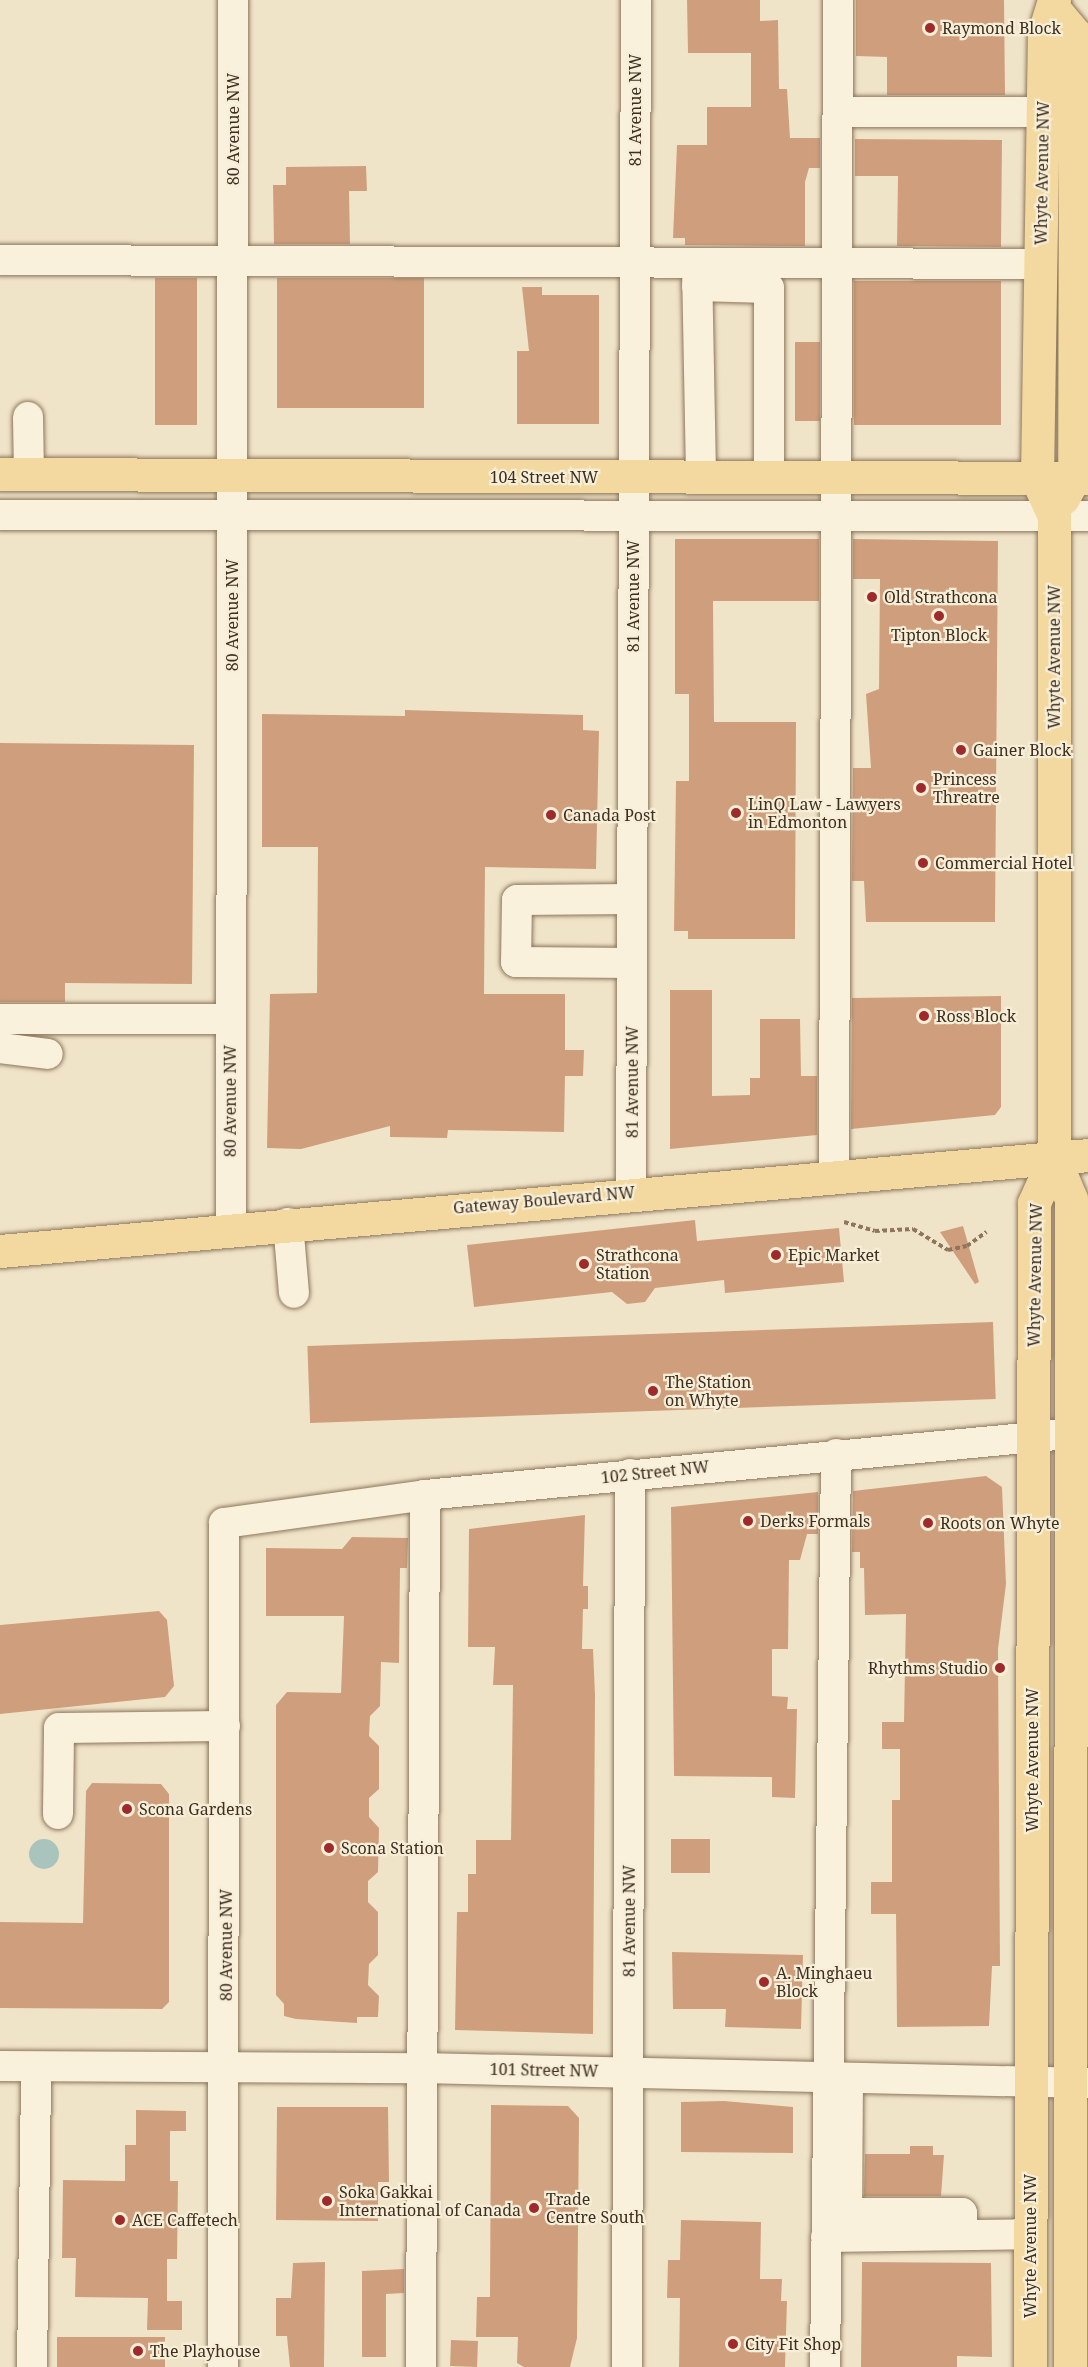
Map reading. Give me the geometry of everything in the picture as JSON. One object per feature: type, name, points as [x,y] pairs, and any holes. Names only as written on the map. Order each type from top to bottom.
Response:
[{"type":"main road","name":"Whyte Avenue NW","points":[[1054,4],[1044,32],[1037,479],[1054,516],[1054,1158],[1071,1199],[1079,1433],[1079,2083],[1076,2360]]},
{"type":"main road","name":"Whyte Avenue NW","points":[[1054,4],[1076,34],[1081,264],[1081,478],[1054,516]]},
{"type":"main road","name":"104 Street NW","points":[[14,474],[1081,478]]},
{"type":"main road","name":"Gateway Boulevard NW","points":[[0,1251],[631,1192],[1088,1155]]},
{"type":"main road","name":"Whyte Avenue NW","points":[[1030,2367],[1034,1203],[1054,1158]]},
{"type":"street","name":"80 Avenue NW","points":[[231,1230],[233,0]]},
{"type":"street","name":"81 Avenue NW","points":[[631,1192],[636,0]]},
{"type":"street","points":[[834,1177],[838,0]]},
{"type":"street","points":[[838,112],[1042,112]]},
{"type":"street","points":[[0,260],[635,263],[697,275],[737,275],[838,263],[1040,264]]},
{"type":"street","points":[[697,275],[701,478]]},
{"type":"street","points":[[737,275],[769,288],[769,478]]},
{"type":"street","points":[[14,474],[28,417]]},
{"type":"street","points":[[0,515],[1088,516]]},
{"type":"street","points":[[632,899],[517,900],[516,962],[632,963]]},
{"type":"street","points":[[0,1019],[230,1018]]},
{"type":"street","points":[[0,1048],[43,1055],[0,1063]]},
{"type":"street","points":[[288,1223],[294,1293]]},
{"type":"street","name":"102 Street NW","points":[[224,1523],[425,1495],[836,1454],[1079,1433]]},
{"type":"street","points":[[825,2367],[826,2237],[837,2078],[836,1454]]},
{"type":"street","name":"81 Avenue NW","points":[[627,2367],[630,1474]]},
{"type":"street","points":[[421,2367],[425,1495]]},
{"type":"street","name":"80 Avenue NW","points":[[223,2367],[226,2066],[224,1523]]},
{"type":"street","points":[[58,1814],[59,1728],[225,1726]]},
{"type":"street","name":"101 Street NW","points":[[0,2066],[422,2068],[1079,2083]]},
{"type":"street","points":[[32,2367],[36,2067]]},
{"type":"street","points":[[837,2078],[847,2212],[962,2212],[962,2235]]},
{"type":"street","points":[[826,2237],[1030,2234]]},
{"type":"path","points":[[844,1222],[875,1231],[913,1229],[948,1250],[967,1246],[986,1232]]},
{"type":"water","points":[[44,1839],[50,1840],[58,1848],[58,1860],[50,1868],[44,1869],[38,1868],[30,1860],[29,1854],[30,1848],[38,1840]]},
{"type":"building","points":[[687,0],[760,0],[760,21],[778,20],[779,89],[787,89],[790,138],[820,138],[820,168],[809,168],[805,182],[805,246],[685,245],[685,238],[673,238],[677,145],[707,145],[707,107],[751,107],[751,53],[688,53]]},
{"type":"building","name":"Raymond Block","points":[[856,0],[1004,0],[1005,95],[887,95],[887,57],[856,56]]},
{"type":"building","points":[[855,139],[1002,140],[1001,247],[897,246],[898,176],[855,176]]},
{"type":"building","points":[[366,166],[367,191],[349,191],[350,244],[274,244],[273,185],[286,185],[286,167]]},
{"type":"building","points":[[155,278],[197,278],[197,425],[155,425]]},
{"type":"building","points":[[277,278],[424,278],[424,408],[277,408]]},
{"type":"building","points":[[854,281],[1001,281],[1001,425],[854,425]]},
{"type":"building","points":[[522,287],[542,287],[542,295],[599,295],[599,424],[517,424],[517,351],[529,351]]},
{"type":"building","points":[[795,342],[820,342],[820,421],[795,421]]},
{"type":"building","name":"LinQ Law - Lawyers in Edmonton","points":[[675,539],[819,539],[819,601],[713,601],[714,722],[796,722],[795,939],[688,939],[688,931],[674,931],[676,781],[689,781],[689,694],[675,694]]},
{"type":"building","points":[[853,539],[998,541],[995,922],[866,922],[864,881],[852,881],[853,768],[871,768],[866,694],[879,689],[880,579],[853,579]]},
{"type":"building","points":[[405,710],[583,715],[583,730],[599,731],[596,869],[485,867],[484,994],[565,994],[565,1050],[584,1050],[583,1076],[565,1076],[564,1132],[448,1130],[447,1138],[390,1137],[390,1126],[301,1149],[267,1148],[270,994],[317,993],[318,847],[262,847],[262,714],[405,716]]},
{"type":"building","points":[[0,743],[194,745],[192,984],[65,983],[65,1002],[0,1002]]},
{"type":"building","points":[[670,990],[712,990],[712,1096],[750,1095],[750,1078],[760,1078],[760,1019],[800,1019],[801,1076],[817,1076],[817,1135],[670,1149]]},
{"type":"building","points":[[1001,996],[1001,1107],[995,1115],[851,1129],[852,998]]},
{"type":"building","name":"Strathcona Station","points":[[695,1220],[697,1241],[839,1228],[844,1282],[725,1293],[724,1280],[655,1288],[645,1302],[627,1304],[612,1292],[474,1307],[467,1245]]},
{"type":"building","points":[[963,1226],[979,1282],[975,1284],[940,1232]]},
{"type":"building","name":"The Station on Whyte","points":[[993,1322],[996,1399],[310,1423],[307,1346]]},
{"type":"building","points":[[986,1476],[1002,1487],[1006,1584],[998,1649],[1000,1966],[992,1966],[989,2026],[897,2027],[896,1914],[871,1914],[871,1882],[892,1882],[892,1800],[900,1800],[900,1749],[882,1749],[882,1722],[904,1722],[906,1614],[865,1615],[864,1568],[860,1568],[860,1552],[852,1552],[853,1491]]},
{"type":"building","points":[[818,1492],[818,1534],[807,1534],[800,1560],[789,1560],[788,1649],[772,1649],[772,1696],[788,1697],[787,1709],[797,1709],[795,1798],[772,1797],[772,1777],[674,1776],[671,1507]]},
{"type":"building","points":[[585,1515],[583,1586],[588,1586],[588,1609],[583,1609],[582,1649],[593,1649],[595,1695],[593,2034],[455,2030],[457,1912],[468,1912],[468,1874],[476,1874],[476,1840],[511,1840],[513,1685],[493,1685],[495,1647],[468,1647],[469,1529]]},
{"type":"building","name":"Scona Station","points":[[352,1537],[408,1538],[407,1568],[400,1568],[399,1663],[381,1662],[380,1706],[370,1716],[369,1736],[379,1746],[379,1789],[369,1798],[369,1817],[379,1828],[378,1872],[368,1881],[368,1902],[378,1912],[378,1955],[369,1964],[368,1985],[379,1996],[378,2017],[357,2017],[357,2023],[296,2019],[284,2016],[284,2004],[276,1995],[276,1705],[287,1692],[341,1693],[344,1616],[266,1616],[266,1548],[342,1549]]},
{"type":"building","points":[[159,1611],[167,1620],[174,1686],[165,1697],[0,1714],[0,1625]]},
{"type":"building","name":"Scona Gardens","points":[[92,1783],[161,1784],[169,1794],[169,2002],[162,2009],[0,2008],[0,1922],[83,1923],[86,1791]]},
{"type":"building","points":[[671,1839],[710,1839],[710,1873],[671,1873]]},
{"type":"building","name":"A. Minghaeu Block","points":[[672,1952],[803,1955],[801,2029],[725,2027],[726,2009],[673,2009]]},
{"type":"building","points":[[724,2101],[793,2107],[793,2153],[681,2152],[681,2102]]},
{"type":"building","name":"Trade Centre South","points":[[491,2105],[568,2106],[579,2118],[577,2338],[570,2367],[524,2367],[517,2363],[518,2337],[476,2337],[477,2297],[490,2297]]},
{"type":"building","points":[[277,2107],[388,2107],[389,2182],[378,2182],[378,2221],[276,2220]]},
{"type":"building","points":[[136,2110],[186,2111],[186,2131],[170,2131],[170,2181],[178,2181],[177,2259],[167,2259],[167,2301],[182,2301],[182,2330],[147,2330],[148,2298],[75,2297],[76,2258],[62,2258],[63,2180],[125,2181],[125,2145],[136,2145]]},
{"type":"building","points":[[910,2146],[933,2146],[933,2155],[944,2155],[941,2196],[864,2196],[865,2154],[910,2154]]},
{"type":"building","points":[[681,2220],[761,2222],[760,2279],[782,2279],[781,2301],[787,2301],[785,2367],[679,2367],[680,2298],[667,2298],[668,2260],[680,2260]]},
{"type":"building","points":[[325,2262],[324,2367],[290,2367],[287,2336],[276,2336],[276,2298],[291,2298],[293,2263]]},
{"type":"building","points":[[862,2262],[991,2263],[992,2357],[957,2356],[957,2367],[861,2367]]},
{"type":"building","points":[[404,2269],[404,2293],[386,2294],[386,2357],[362,2357],[362,2271]]},
{"type":"building","points":[[57,2337],[165,2337],[165,2367],[57,2367]]},
{"type":"building","points":[[451,2340],[478,2341],[477,2367],[450,2366]]},
{"type":"place","name":"Raymond Block","points":[[930,28]]},
{"type":"place","name":"Old Strathcona","points":[[872,597]]},
{"type":"place","name":"Tipton Block","points":[[939,616]]},
{"type":"place","name":"Gainer Block","points":[[961,750]]},
{"type":"place","name":"Princess Threatre","points":[[921,788]]},
{"type":"place","name":"LinQ Law - Lawyers in Edmonton","points":[[736,813]]},
{"type":"place","name":"Canada Post","points":[[551,815]]},
{"type":"place","name":"Commercial Hotel","points":[[923,863]]},
{"type":"place","name":"Ross Block","points":[[924,1016]]},
{"type":"place","name":"Epic Market","points":[[776,1255]]},
{"type":"place","name":"Strathcona Station","points":[[584,1264]]},
{"type":"place","name":"The Station on Whyte","points":[[653,1391]]},
{"type":"place","name":"Derks Formals","points":[[748,1521]]},
{"type":"place","name":"Roots on Whyte","points":[[928,1523]]},
{"type":"place","name":"Rhythms Studio","points":[[1000,1668]]},
{"type":"place","name":"Scona Gardens","points":[[127,1809]]},
{"type":"place","name":"Scona Station","points":[[329,1848]]},
{"type":"place","name":"A. Minghaeu Block","points":[[764,1982]]},
{"type":"place","name":"Soka Gakkai International of Canada","points":[[327,2201]]},
{"type":"place","name":"Trade Centre South","points":[[534,2208]]},
{"type":"place","name":"ACE Caffetech","points":[[120,2220]]},
{"type":"place","name":"City Fit Shop","points":[[733,2344]]},
{"type":"place","name":"The Playhouse","points":[[138,2351]]}]
